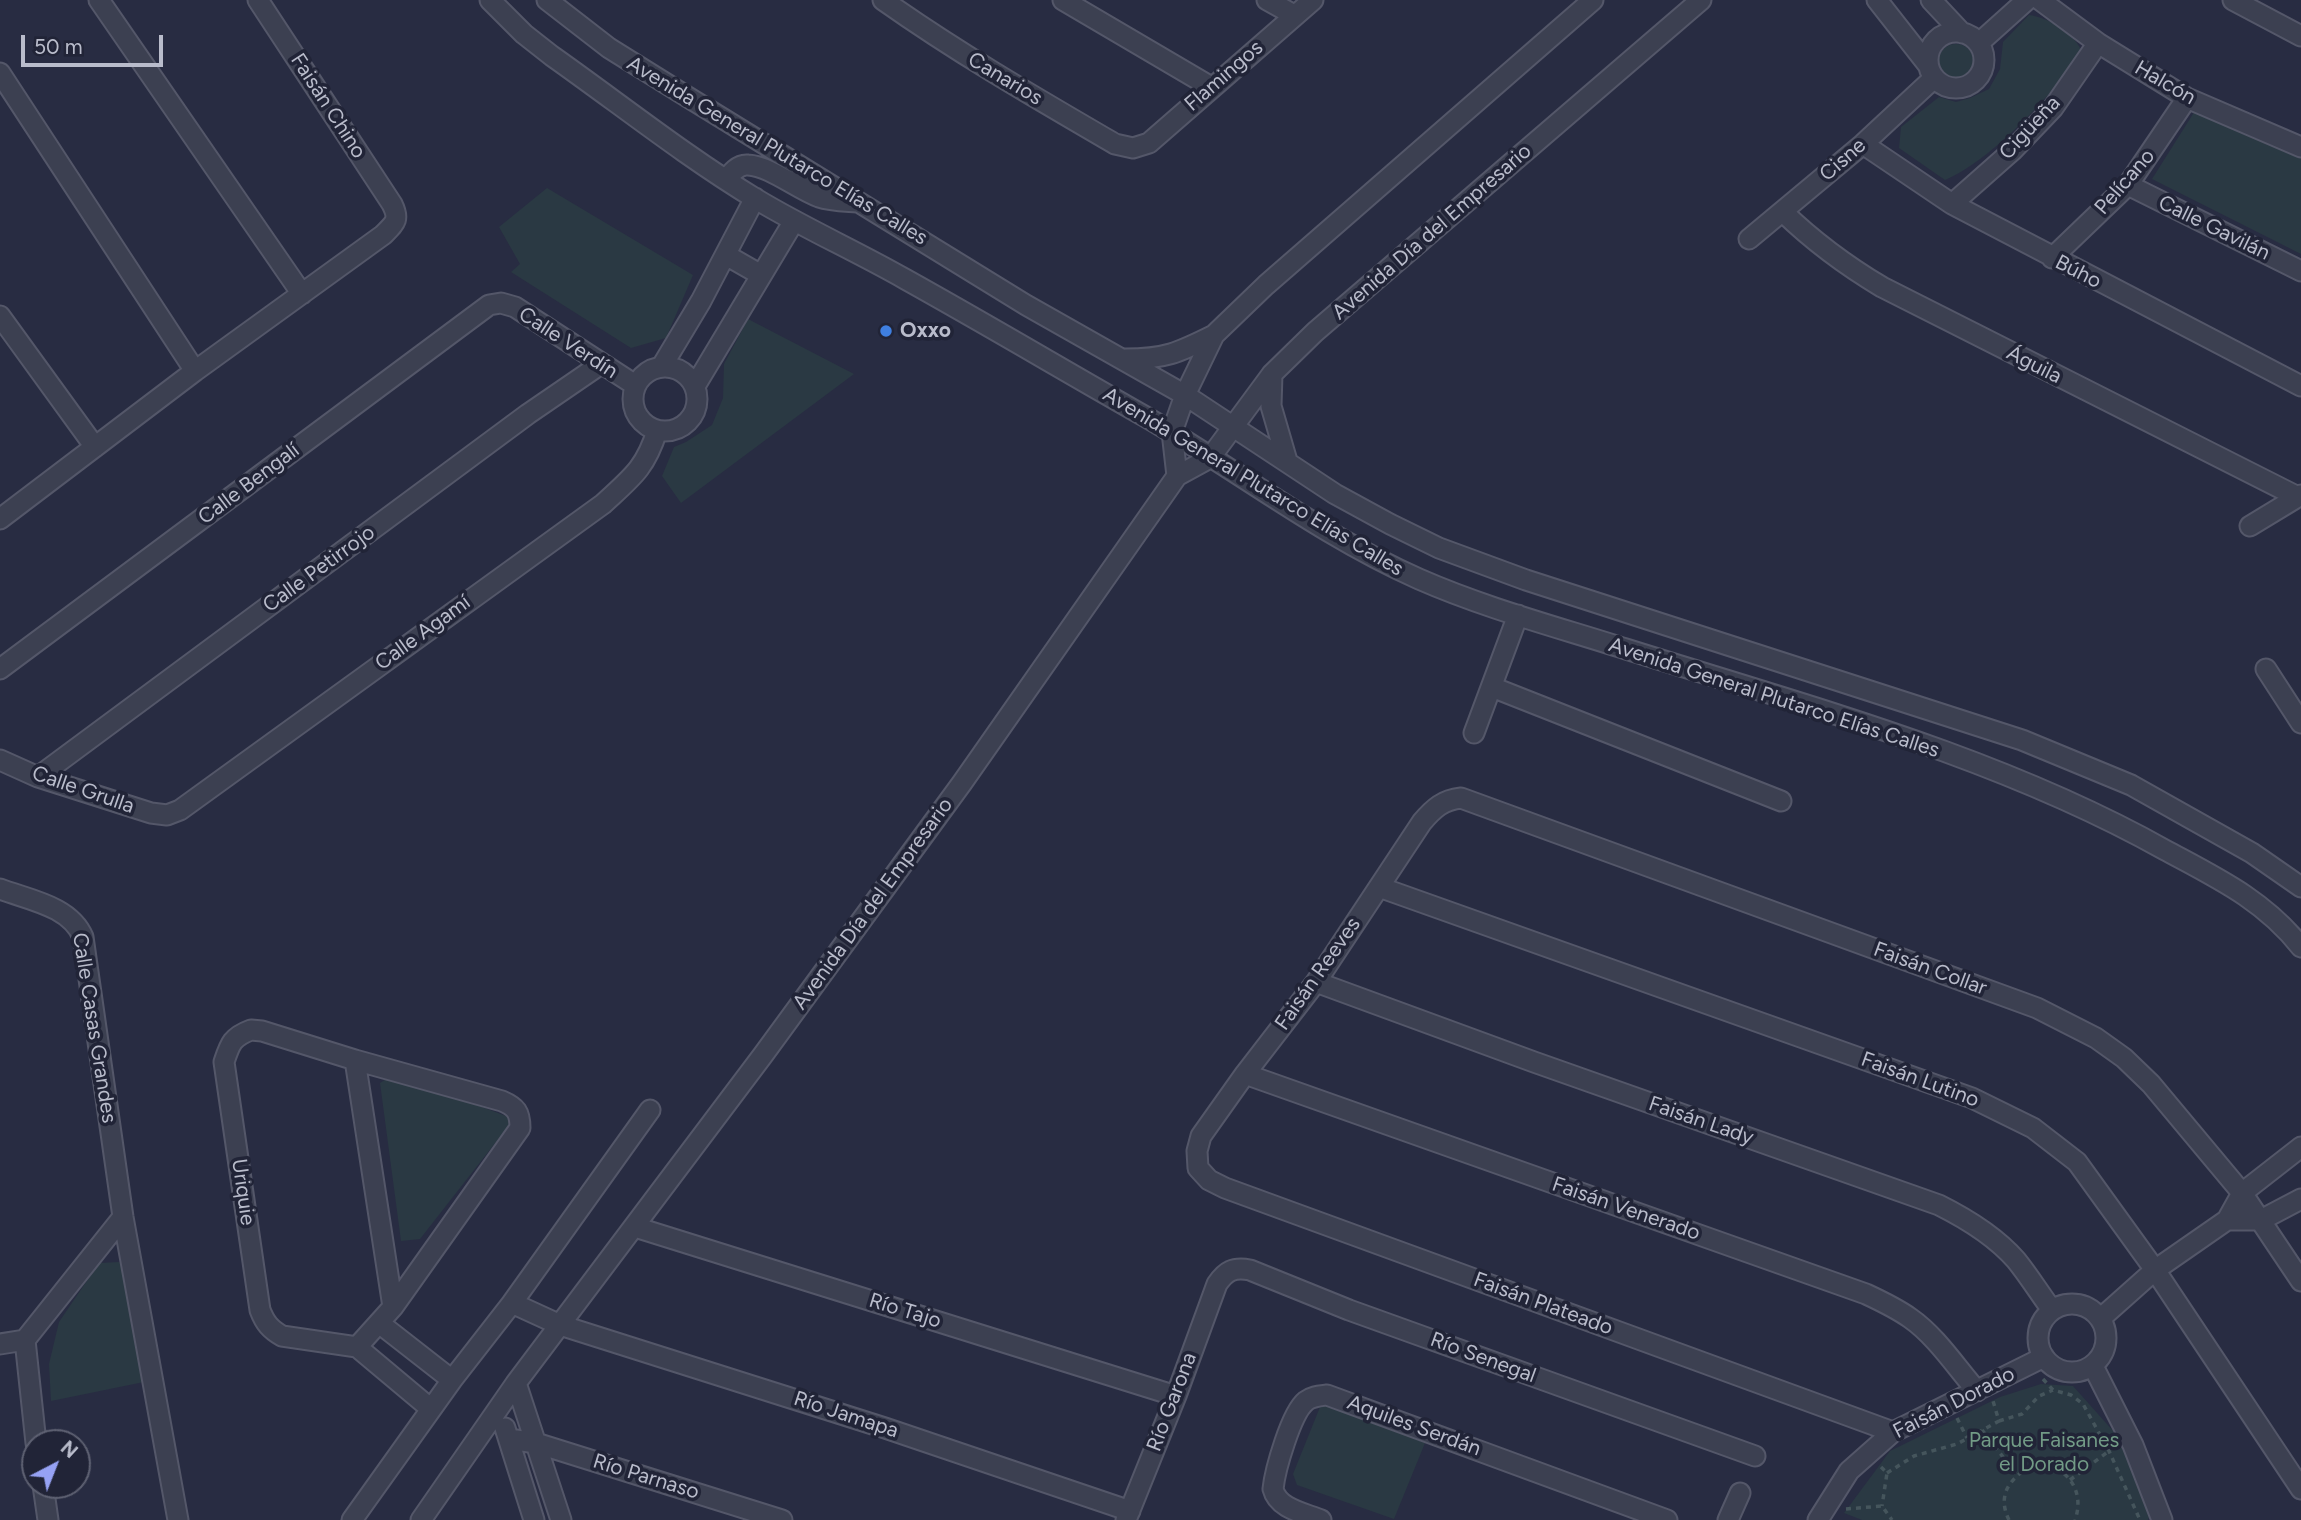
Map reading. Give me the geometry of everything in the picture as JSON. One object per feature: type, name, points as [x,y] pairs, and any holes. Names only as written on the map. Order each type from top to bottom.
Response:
[{"type":"street","points":[[0,519],[195,371],[302,295],[99,0]]},
{"type":"street","name":"Faisán Chino","points":[[258,0],[397,213],[395,223],[383,235],[302,295]]},
{"type":"street","name":"Avenida General Plutarco Elías Calles","points":[[490,0],[524,34],[552,56],[726,180],[794,221],[901,276],[1172,432],[1374,558],[1423,581],[1518,615],[1824,711],[1913,741],[2028,785],[2134,832],[2258,903],[2278,920],[2301,947]]},
{"type":"street","name":"Avenida General Plutarco Elías Calles","points":[[547,0],[609,48],[1026,305],[1185,395],[1335,494],[1439,548],[1526,580],[2022,740],[2131,785],[2252,853],[2301,887]]},
{"type":"street","name":"Canarios","points":[[883,0],[1008,81],[1115,144],[1133,148]]},
{"type":"street","points":[[1063,0],[1211,87]]},
{"type":"street","points":[[1267,0],[1294,15]]},
{"type":"street","name":"Flamingos","points":[[1133,148],[1149,143],[1314,0]]},
{"type":"street","points":[[1122,359],[1153,359],[1178,353],[1214,335],[1266,285],[1594,0]]},
{"type":"street","name":"Avenida Día del Empresario","points":[[421,1520],[516,1383],[764,1055],[962,783],[1177,476],[1210,458],[1272,374],[1315,332],[1701,0]]},
{"type":"street","points":[[1877,0],[1931,71],[1949,88],[1959,89],[1973,83],[1980,76],[1984,67],[1983,50],[1931,0]]},
{"type":"street","points":[[1970,38],[2028,0]]},
{"type":"street","name":"Halcón","points":[[2040,0],[2098,43],[2187,98],[2301,147]]},
{"type":"street","points":[[2233,0],[2301,36]]},
{"type":"street","points":[[1931,71],[1928,55],[1935,41],[1952,32],[1970,38]]},
{"type":"street","name":"Cigüeña","points":[[1952,204],[2012,151],[2053,108],[2098,43]]},
{"type":"street","name":"Cisne","points":[[1749,239],[1863,144],[1931,71]]},
{"type":"street","points":[[0,73],[195,371]]},
{"type":"street","name":"Pelícano","points":[[2052,258],[2127,185],[2187,98]]},
{"type":"street","name":"Búho","points":[[1863,144],[1952,204],[2301,386]]},
{"type":"street","points":[[726,180],[733,171],[748,164],[820,197],[862,202]]},
{"type":"street","name":"Calle Gavilán","points":[[2127,185],[2301,271]]},
{"type":"street","points":[[662,366],[726,255],[755,198]]},
{"type":"street","name":"Águila","points":[[1783,212],[1841,263],[1882,287],[2300,496]]},
{"type":"street","points":[[695,386],[794,221]]},
{"type":"street","points":[[726,255],[761,275]]},
{"type":"street","name":"Calle Verdín","points":[[500,303],[515,307],[635,385]]},
{"type":"street","name":"Calle Bengalí","points":[[0,668],[489,305],[500,303]]},
{"type":"street","points":[[0,316],[95,447]]},
{"type":"street","points":[[1177,476],[1172,432],[1185,395],[1214,335]]},
{"type":"street","name":"Calle Petirrojo","points":[[38,777],[528,414],[601,364]]},
{"type":"street","points":[[662,366],[681,371],[695,386],[698,400],[694,414],[685,425],[671,431],[657,431],[640,422],[632,404],[635,385],[646,372],[662,366]]},
{"type":"street","points":[[1272,374],[1271,406],[1287,461]]},
{"type":"street","name":"Calle Agamí","points":[[167,815],[180,810],[603,504],[634,475],[649,455],[657,431]]},
{"type":"street","points":[[2249,526],[2300,496]]},
{"type":"street","points":[[1474,733],[1518,615]]},
{"type":"street","points":[[2266,669],[2301,723]]},
{"type":"street","points":[[1492,687],[1781,801]]},
{"type":"street","points":[[1824,711],[1838,696],[1860,688]]},
{"type":"street","name":"Calle Grulla","points":[[0,760],[38,777],[151,813],[167,815]]},
{"type":"street","name":"Faisán Reeves","points":[[1198,1168],[1197,1152],[1201,1136],[1316,982],[1433,809],[1448,799],[1461,798]]},
{"type":"street","name":"Faisán Collar","points":[[1461,798],[1790,917],[2072,1024],[2124,1058],[2151,1084],[2242,1193],[2301,1281]]},
{"type":"street","name":"Faisán Lutino","points":[[1378,887],[1972,1098],[2033,1128],[2077,1162],[2155,1270],[2301,1489]]},
{"type":"street","name":"Calle Casas Grandes","points":[[0,889],[66,914],[77,924],[83,937],[123,1217],[178,1520]]},
{"type":"street","name":"Faisán Lady","points":[[1316,982],[1938,1205],[1965,1218],[2015,1259],[2052,1310]]},
{"type":"street","name":"Uriquie","points":[[251,1030],[262,1031],[502,1101],[514,1106],[520,1116],[520,1128],[393,1307],[357,1347],[282,1336],[271,1330],[264,1321],[260,1310],[224,1062],[237,1035],[251,1030]]},
{"type":"street","points":[[355,1060],[393,1307]]},
{"type":"street","name":"Faisán Venerado","points":[[1245,1074],[1877,1299],[1912,1319],[1982,1389]]},
{"type":"street","points":[[352,1520],[650,1110]]},
{"type":"street","points":[[2100,1318],[2155,1270],[2227,1220],[2242,1193],[2301,1147]]},
{"type":"street","name":"Faisán Plateado","points":[[1198,1168],[1209,1180],[1225,1188],[1893,1432]]},
{"type":"street","points":[[2227,1220],[2261,1220],[2301,1199]]},
{"type":"street","points":[[0,1344],[25,1340],[123,1217]]},
{"type":"street","name":"Río Tajo","points":[[635,1227],[1176,1396]]},
{"type":"street","name":"Río Senegal","points":[[1217,1284],[1225,1273],[1236,1268],[1250,1269],[1349,1310],[1755,1456]]},
{"type":"street","name":"Río Garona","points":[[1128,1515],[1217,1284]]},
{"type":"street","points":[[512,1303],[560,1325]]},
{"type":"street","points":[[2080,1304],[2100,1318],[2107,1341],[2100,1359],[2093,1366],[2084,1371],[2065,1372],[2038,1360],[2038,1336],[2045,1317],[2052,1310],[2060,1306],[2080,1304]]},
{"type":"street","points":[[379,1323],[452,1380]]},
{"type":"street","name":"Río Jamapa","points":[[560,1325],[885,1428],[1128,1515]]},
{"type":"street","points":[[25,1340],[35,1429]]},
{"type":"street","points":[[357,1347],[431,1409]]},
{"type":"street","name":"Faisán Dorado","points":[[1820,1515],[1849,1471],[1893,1432],[2038,1360]]},
{"type":"street","points":[[2093,1366],[2133,1445],[2162,1520]]},
{"type":"street","points":[[516,1383],[561,1520]]},
{"type":"street","name":"Aquiles Serdán","points":[[1321,1520],[1289,1508],[1275,1496],[1273,1489],[1293,1420],[1299,1409],[1315,1396],[1327,1395],[1667,1520]]},
{"type":"street","points":[[497,1411],[509,1439],[534,1520]]},
{"type":"street","name":"Río Parnaso","points":[[509,1439],[536,1443],[782,1520]]},
{"type":"street","points":[[1728,1520],[1740,1493]]},
{"type":"street","points":[[45,1499],[48,1520]]},
{"type":"path","points":[[2038,1360],[2053,1390]]},
{"type":"path","points":[[1982,1389],[1999,1421]]},
{"type":"path","points":[[1886,1474],[1914,1456],[1956,1444],[1999,1421],[2022,1414],[2039,1396],[2053,1390],[2071,1395],[2083,1404],[2109,1451],[2140,1520]]},
{"type":"path","points":[[1982,1430],[2017,1475]]},
{"type":"path","points":[[1869,1451],[1886,1474],[1882,1506],[1892,1520]]},
{"type":"path","points":[[2070,1480],[2109,1451]]},
{"type":"path","points":[[2009,1520],[2004,1503],[2006,1489],[2025,1469],[2038,1466],[2052,1467],[2064,1473],[2070,1480],[2079,1496],[2075,1520]]},
{"type":"path","points":[[1820,1515],[1882,1506]]},
{"type":"green space","points":[[2029,15],[2059,27],[2081,50],[2058,84],[2027,118],[1987,154],[1945,180],[1899,148],[1901,127],[1939,97],[1956,102],[1989,89],[2000,69],[2003,42]]},
{"type":"green space","points":[[1956,44],[1969,49],[1974,62],[1969,75],[1956,80],[1943,75],[1938,62],[1943,49]]},
{"type":"green space","points":[[2198,106],[2301,152],[2301,254],[2152,179]]},
{"type":"green space","points":[[547,188],[693,275],[666,338],[631,348],[511,272],[520,264],[499,227]]},
{"type":"green space","points":[[748,319],[854,374],[681,503],[662,476],[674,447],[712,425],[723,398],[724,364]]},
{"type":"green space","points":[[394,1074],[514,1119],[420,1239],[401,1241],[380,1083]]},
{"type":"green space","points":[[119,1262],[129,1277],[144,1382],[51,1401],[49,1364],[59,1322],[99,1263]]},
{"type":"green space","name":"Parque Faisanes el Dorado","points":[[2041,1384],[2073,1386],[2123,1442],[2151,1513],[2148,1520],[1862,1520],[1844,1513],[1890,1451],[2000,1397]]},
{"type":"green space","points":[[1330,1404],[1425,1443],[1394,1519],[1297,1485],[1293,1474],[1320,1407]]},
{"type":"place","name":"Oxxo","points":[[886,331]]}]
